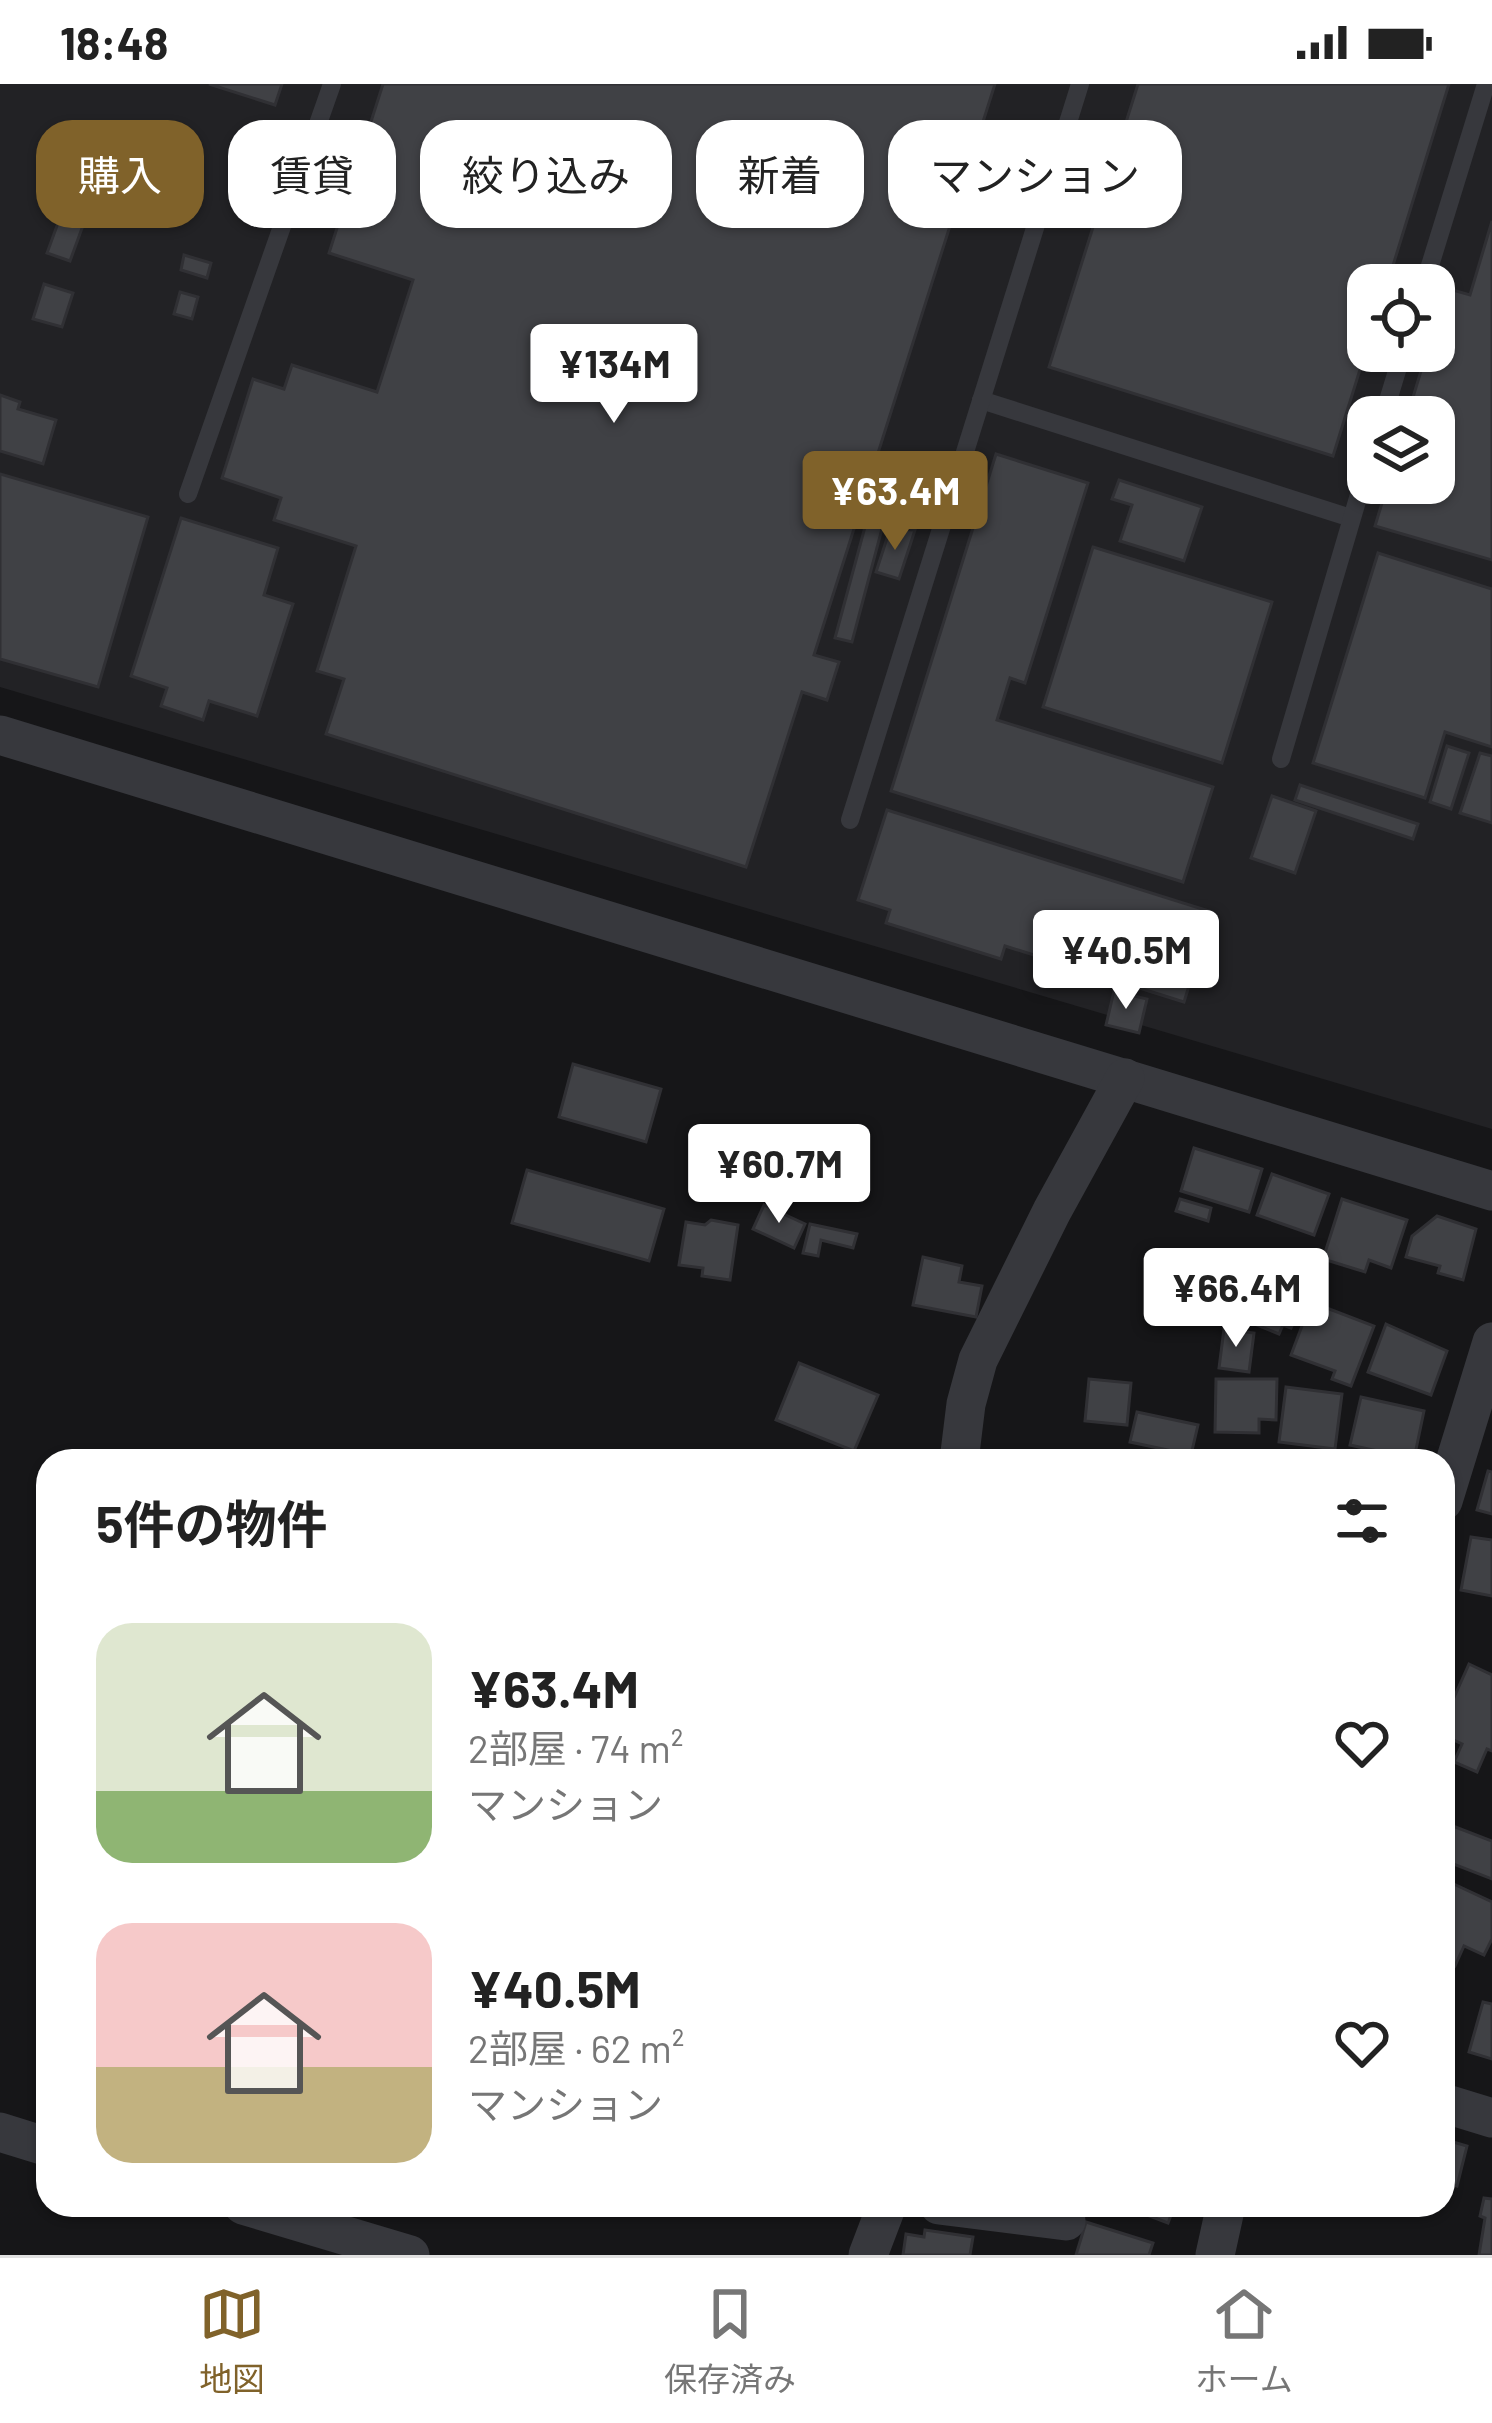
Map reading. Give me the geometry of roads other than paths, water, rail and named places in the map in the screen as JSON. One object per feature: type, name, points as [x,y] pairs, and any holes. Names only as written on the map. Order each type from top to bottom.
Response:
[{"type":"street","points":[[0,735],[1492,1191]]},
{"type":"street","points":[[961,1449],[978,1360],[1125,1078]]},
{"type":"street","points":[[1455,1462],[1492,1342]]},
{"type":"street","points":[[1455,2107],[1492,2118]]},
{"type":"street","points":[[0,2132],[36,2142]]},
{"type":"street","points":[[283,2217],[410,2255]]},
{"type":"street","points":[[868,2255],[882,2217]]},
{"type":"street","points":[[1034,2217],[1066,2221]]},
{"type":"street","points":[[1215,2255],[1223,2217]]},
{"type":"lane","points":[[188,494],[332,84]]},
{"type":"lane","points":[[850,820],[1080,84]]},
{"type":"lane","points":[[1430,264],[1486,84]]},
{"type":"lane","points":[[981,400],[1352,518]]},
{"type":"lane","points":[[1281,759],[1356,504]]}]
